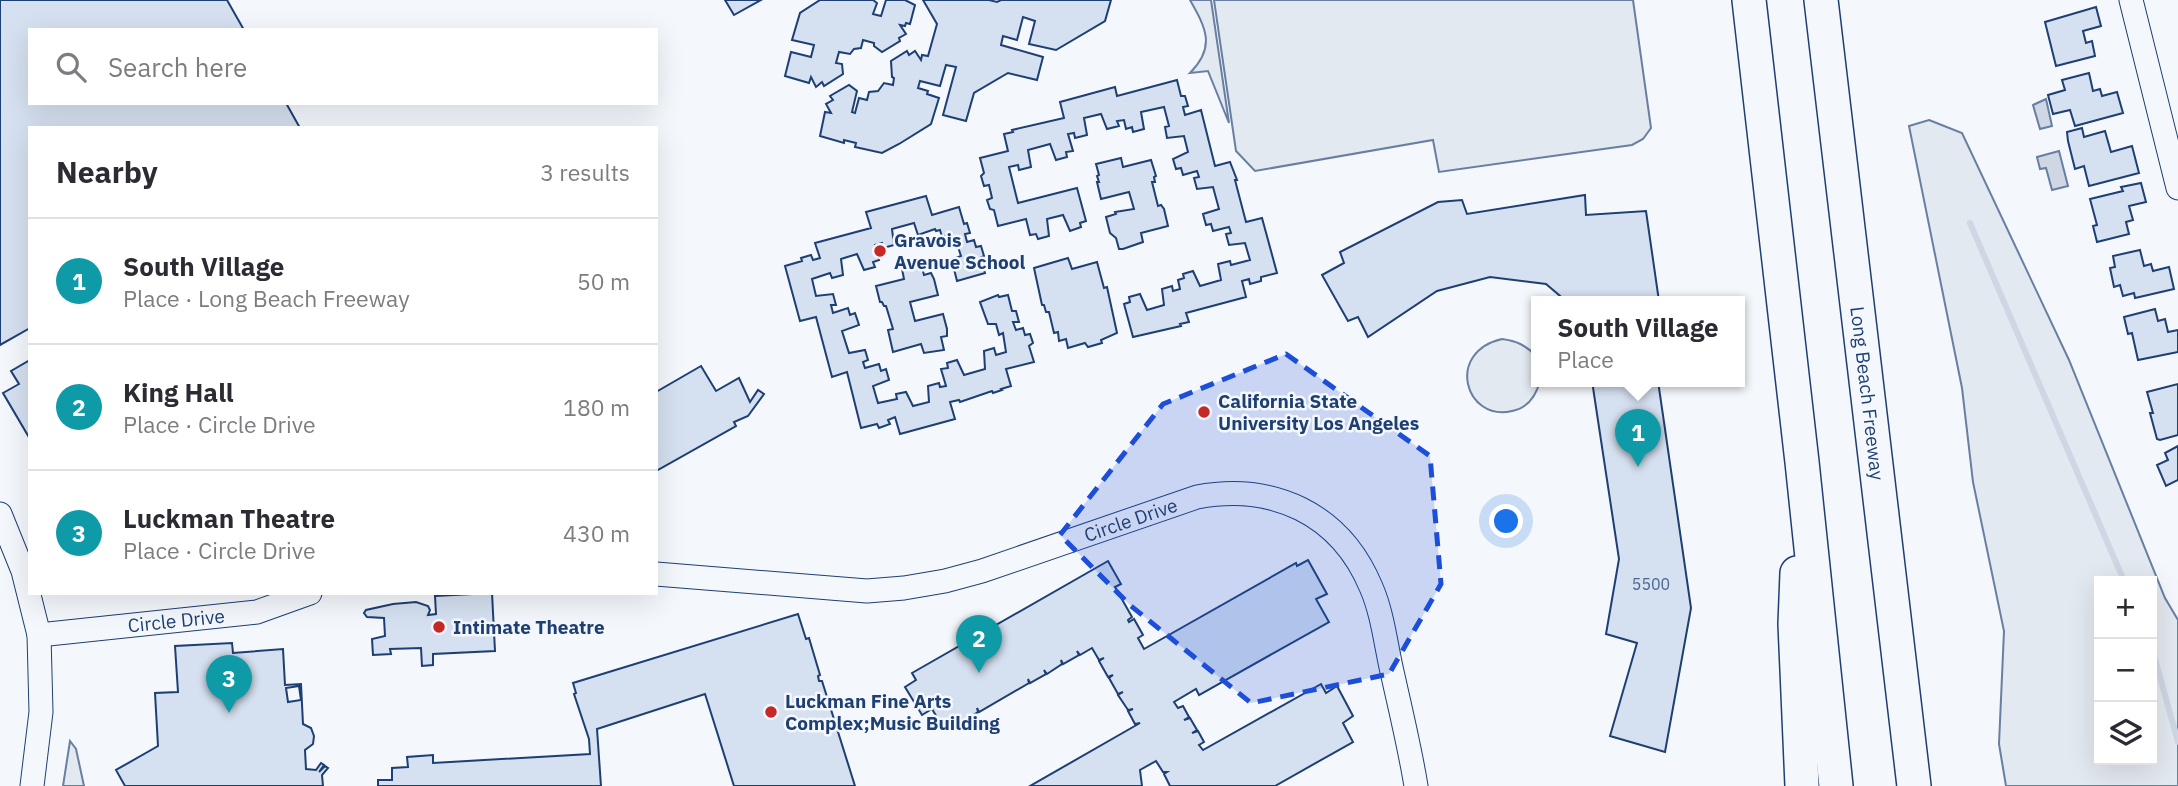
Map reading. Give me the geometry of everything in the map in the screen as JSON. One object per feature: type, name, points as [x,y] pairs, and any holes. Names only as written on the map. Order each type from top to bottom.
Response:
[{"type":"highway","points":[[1748,0],[1802,463],[1836,786]]},
{"type":"highway","name":"Long Beach Freeway","points":[[1821,0],[1914,786]]},
{"type":"highway","points":[[1802,463],[1794,624],[1802,786]]},
{"type":"street","points":[[2131,0],[2178,188]]},
{"type":"street","name":"Circle Drive","points":[[658,575],[867,592],[904,588],[982,571],[1197,497],[1225,492],[1256,494],[1279,500],[1307,512],[1329,528],[1346,544],[1361,565],[1372,590],[1381,624],[1416,786]]},
{"type":"street","points":[[0,513],[28,591]]},
{"type":"street","points":[[29,595],[39,635],[41,712],[32,786]]},
{"type":"street","name":"Circle Drive","points":[[39,635],[257,612],[304,595]]},
{"type":"highlighted area","points":[[1286,354],[1430,456],[1441,584],[1389,674],[1251,703],[1131,606],[1060,535],[1163,404]]},
{"type":"shaded area","points":[[1190,0],[1211,0],[1229,123],[1208,71],[1190,73],[1203,55],[1206,37]]},
{"type":"shaded area","points":[[1214,0],[1633,0],[1651,128],[1643,139],[1632,145],[1439,172],[1433,140],[1255,171],[1236,151]]},
{"type":"shaded area","points":[[2046,99],[2052,126],[2040,129],[2033,105]]},
{"type":"shaded area","points":[[1929,120],[1962,133],[2069,360],[2156,576],[2094,576],[2094,765],[2157,765],[2157,578],[2178,620],[2178,786],[2006,786],[1999,744],[2004,631],[1973,482],[1962,388],[1909,126]]},
{"type":"shaded area","points":[[2059,151],[2068,186],[2052,190],[2046,168],[2040,169],[2037,157]]},
{"type":"shaded area","points":[[1502,339],[1520,344],[1531,352],[1531,387],[1538,387],[1534,396],[1523,407],[1496,412],[1483,406],[1473,396],[1468,384],[1468,370],[1473,357],[1484,346]]},
{"type":"shaded area","points":[[70,741],[76,749],[84,786],[63,786]]},
{"type":"building","points":[[0,0],[227,0],[243,28],[28,28],[28,105],[287,105],[299,126],[28,126],[28,329],[0,345]]},
{"type":"building","points":[[725,0],[761,0],[734,15]]},
{"type":"building","points":[[820,0],[873,0],[877,3],[873,14],[881,16],[886,0],[905,0],[915,5],[910,24],[900,25],[906,34],[899,38],[900,41],[882,52],[874,43],[863,40],[861,48],[854,49],[850,54],[839,52],[836,63],[842,64],[843,74],[824,86],[822,82],[816,87],[811,77],[809,83],[785,76],[791,52],[811,57],[814,45],[792,40],[800,13]]},
{"type":"building","points":[[923,0],[1111,0],[1105,21],[1056,50],[1029,44],[1035,21],[1023,17],[1017,40],[1003,36],[1001,45],[1043,57],[1037,80],[1008,73],[974,93],[966,121],[943,115],[956,67],[946,65],[940,86],[920,81],[918,88],[939,98],[931,124],[899,144],[882,153],[855,147],[856,143],[844,140],[844,143],[820,136],[825,112],[831,113],[826,104],[833,100],[830,96],[849,85],[857,91],[852,112],[855,113],[859,98],[867,100],[869,92],[878,91],[884,83],[893,85],[891,61],[907,51],[909,55],[915,51],[921,60],[922,55],[928,56],[937,24]]},
{"type":"building","points":[[2096,7],[2101,26],[2083,31],[2086,43],[2092,41],[2095,56],[2056,66],[2045,22]]},
{"type":"building","points":[[2089,73],[2093,91],[2100,89],[2102,96],[2117,92],[2123,113],[2075,126],[2070,110],[2053,114],[2048,95],[2065,90],[2062,80]]},
{"type":"building","points":[[1177,80],[1181,96],[1185,96],[1188,106],[1183,107],[1185,115],[1201,110],[1215,166],[1230,162],[1237,180],[1246,222],[1262,218],[1277,273],[1261,277],[1261,281],[1250,284],[1249,279],[1242,281],[1246,297],[1186,313],[1189,322],[1180,324],[1181,326],[1133,337],[1124,304],[1130,302],[1129,297],[1140,294],[1147,310],[1164,305],[1162,289],[1172,286],[1173,291],[1180,289],[1178,280],[1184,278],[1183,274],[1193,271],[1200,286],[1221,280],[1218,264],[1230,261],[1231,265],[1250,260],[1245,243],[1229,245],[1226,234],[1231,233],[1229,227],[1213,231],[1211,224],[1206,225],[1203,214],[1219,209],[1213,187],[1197,189],[1194,178],[1199,177],[1197,171],[1183,175],[1181,168],[1176,169],[1173,159],[1188,152],[1184,136],[1167,138],[1165,127],[1169,126],[1164,107],[1141,112],[1144,129],[1133,132],[1132,127],[1126,129],[1124,120],[1117,121],[1119,126],[1107,129],[1101,114],[1084,118],[1087,135],[1075,138],[1074,133],[1068,134],[1073,151],[1066,152],[1067,157],[1056,160],[1050,144],[1028,150],[1031,167],[1019,170],[1018,165],[1009,167],[1018,203],[1077,188],[1086,221],[1080,223],[1081,227],[1070,231],[1063,215],[1047,219],[1049,236],[1038,239],[1036,234],[1030,235],[1026,219],[998,226],[994,210],[990,209],[987,200],[992,198],[989,185],[984,186],[981,176],[984,173],[980,158],[1008,151],[1004,134],[1013,132],[1012,130],[1064,118],[1060,102],[1115,87],[1117,96]]},
{"type":"building","points":[[2082,128],[2084,137],[2105,131],[2111,152],[2132,146],[2139,173],[2089,186],[2084,166],[2075,169],[2068,141],[2067,132]]},
{"type":"building","points":[[1121,158],[1123,167],[1151,160],[1156,176],[1155,182],[1152,182],[1158,206],[1161,205],[1164,209],[1168,226],[1141,233],[1143,242],[1119,249],[1116,238],[1110,233],[1106,217],[1116,214],[1115,212],[1134,209],[1129,192],[1101,199],[1096,164]]},
{"type":"building","points":[[2141,183],[2146,202],[2129,206],[2133,220],[2126,222],[2129,234],[2097,242],[2093,226],[2097,225],[2090,199],[2123,191],[2121,187]]},
{"type":"building","points":[[1585,195],[1586,215],[1646,211],[1658,296],[1560,296],[1546,284],[1490,277],[1437,291],[1368,337],[1358,317],[1348,321],[1322,275],[1344,263],[1340,252],[1438,202],[1462,200],[1467,214]]},
{"type":"building","points":[[926,196],[932,215],[959,207],[970,233],[965,234],[967,242],[974,240],[976,247],[981,246],[984,256],[980,258],[985,273],[957,281],[953,259],[961,256],[957,244],[950,246],[947,235],[942,237],[940,230],[918,235],[914,223],[892,229],[894,245],[883,248],[882,243],[875,245],[879,260],[873,262],[875,267],[864,270],[857,254],[841,259],[843,275],[832,278],[830,273],[812,279],[816,296],[833,294],[836,305],[831,305],[833,313],[848,308],[850,315],[855,313],[859,325],[842,331],[849,353],[865,350],[868,360],[863,362],[865,368],[879,364],[881,371],[886,369],[889,380],[873,386],[878,403],[897,399],[896,394],[906,392],[913,406],[929,402],[928,386],[939,383],[940,387],[946,386],[941,369],[948,368],[947,363],[957,360],[964,375],[985,369],[984,351],[994,348],[996,355],[1006,352],[1003,333],[999,335],[996,324],[988,324],[980,302],[998,295],[1008,295],[1012,311],[1016,311],[1019,322],[1013,322],[1016,330],[1023,328],[1025,335],[1030,334],[1033,343],[1029,346],[1034,362],[1006,369],[1011,386],[960,402],[950,402],[955,419],[900,434],[895,417],[888,420],[890,424],[879,428],[877,424],[861,428],[847,372],[832,377],[816,317],[800,321],[785,266],[811,255],[813,260],[820,258],[815,243],[871,228],[866,212]]},
{"type":"building","points":[[2140,250],[2144,266],[2151,264],[2153,271],[2169,267],[2174,289],[2135,298],[2134,293],[2123,296],[2120,285],[2114,287],[2110,268],[2115,267],[2113,256]]},
{"type":"building","points":[[1068,258],[1072,269],[1097,262],[1104,288],[1107,287],[1117,333],[1101,340],[1102,343],[1088,347],[1085,343],[1068,348],[1066,339],[1059,341],[1058,332],[1054,333],[1049,312],[1046,312],[1042,305],[1034,268]]},
{"type":"building","points":[[921,263],[924,275],[931,273],[938,295],[910,302],[915,321],[943,314],[947,329],[947,336],[941,337],[944,350],[924,353],[921,344],[893,352],[888,330],[893,329],[886,306],[880,302],[876,286],[904,279],[902,269]]},
{"type":"building","points":[[2155,309],[2158,321],[2165,319],[2168,332],[2178,330],[2178,352],[2138,360],[2132,333],[2128,334],[2124,317]]},
{"type":"building","points":[[28,361],[28,436],[3,393],[19,384],[11,371]]},
{"type":"building","points":[[701,366],[716,391],[739,378],[750,402],[758,390],[764,394],[748,416],[734,422],[736,426],[658,470],[658,391]]},
{"type":"building","points":[[2178,384],[2178,435],[2157,439],[2147,392]]},
{"type":"building","points":[[1593,387],[1659,387],[1691,608],[1665,752],[1610,736],[1637,643],[1606,634],[1619,559]]},
{"type":"building","points":[[2178,446],[2178,480],[2166,486],[2157,465],[2168,460],[2165,453]]},
{"type":"building","points":[[1308,560],[1327,594],[1316,599],[1329,622],[1199,695],[1196,689],[1174,702],[1178,708],[1183,706],[1189,717],[1184,720],[1190,718],[1197,730],[1192,733],[1198,731],[1204,742],[1199,745],[1203,750],[1321,684],[1326,693],[1337,686],[1353,716],[1343,723],[1353,742],[1275,786],[1170,786],[1164,774],[1167,772],[1163,772],[1156,761],[1140,770],[1142,786],[1030,786],[1140,723],[1135,724],[1128,711],[1133,709],[1128,710],[1118,695],[1123,692],[1118,694],[1109,678],[1113,675],[1108,677],[1099,661],[1104,658],[1099,660],[1092,648],[1080,655],[1077,651],[1079,655],[1063,664],[1061,660],[1062,664],[1047,674],[1044,670],[1046,674],[1030,683],[1028,679],[1029,683],[979,712],[977,708],[978,712],[963,721],[960,717],[961,722],[945,731],[932,709],[922,715],[905,687],[916,680],[912,673],[1108,561],[1121,584],[1115,587],[1132,617],[1128,620],[1129,622],[1134,619],[1143,635],[1138,638],[1144,649],[1296,563],[1297,566]]},
{"type":"building","name":"Intimate Theatre","points":[[492,595],[495,651],[433,654],[433,665],[422,666],[421,648],[390,649],[391,654],[373,655],[372,639],[385,636],[384,618],[367,617],[364,613],[366,610],[416,602],[428,606],[428,615],[436,614],[435,596]]},
{"type":"building","name":"Luckman Fine Arts Complex;Music Building","points":[[798,614],[806,639],[809,638],[820,675],[819,681],[822,681],[855,786],[734,786],[705,694],[597,729],[601,786],[378,786],[378,780],[392,780],[392,768],[408,767],[407,757],[433,755],[433,763],[590,754],[589,739],[573,683]]},
{"type":"building","points":[[232,643],[233,653],[283,649],[285,685],[301,684],[303,724],[311,728],[314,736],[313,744],[305,750],[306,769],[316,770],[321,763],[324,765],[319,772],[325,766],[328,768],[322,775],[323,786],[125,786],[116,770],[158,746],[155,693],[178,692],[175,646]],"holes":[[[299,686],[301,700],[288,702],[286,688]]]},
{"type":"waterway","points":[[1970,223],[2122,576]]},
{"type":"waterway","points":[[2157,666],[2178,742]]},
{"type":"place","name":"Gravois Avenue School","points":[[880,251]]},
{"type":"place","name":"California State University Los Angeles","points":[[1204,412]]},
{"type":"place","name":"South Village","points":[[1638,467]]},
{"type":"place","name":"Intimate Theatre","points":[[439,627]]},
{"type":"place","name":"King Hall","points":[[979,673]]},
{"type":"place","name":"Luckman Fine Arts Complex;Music Building","points":[[771,712]]},
{"type":"place","name":"Luckman Theatre","points":[[229,713]]}]
